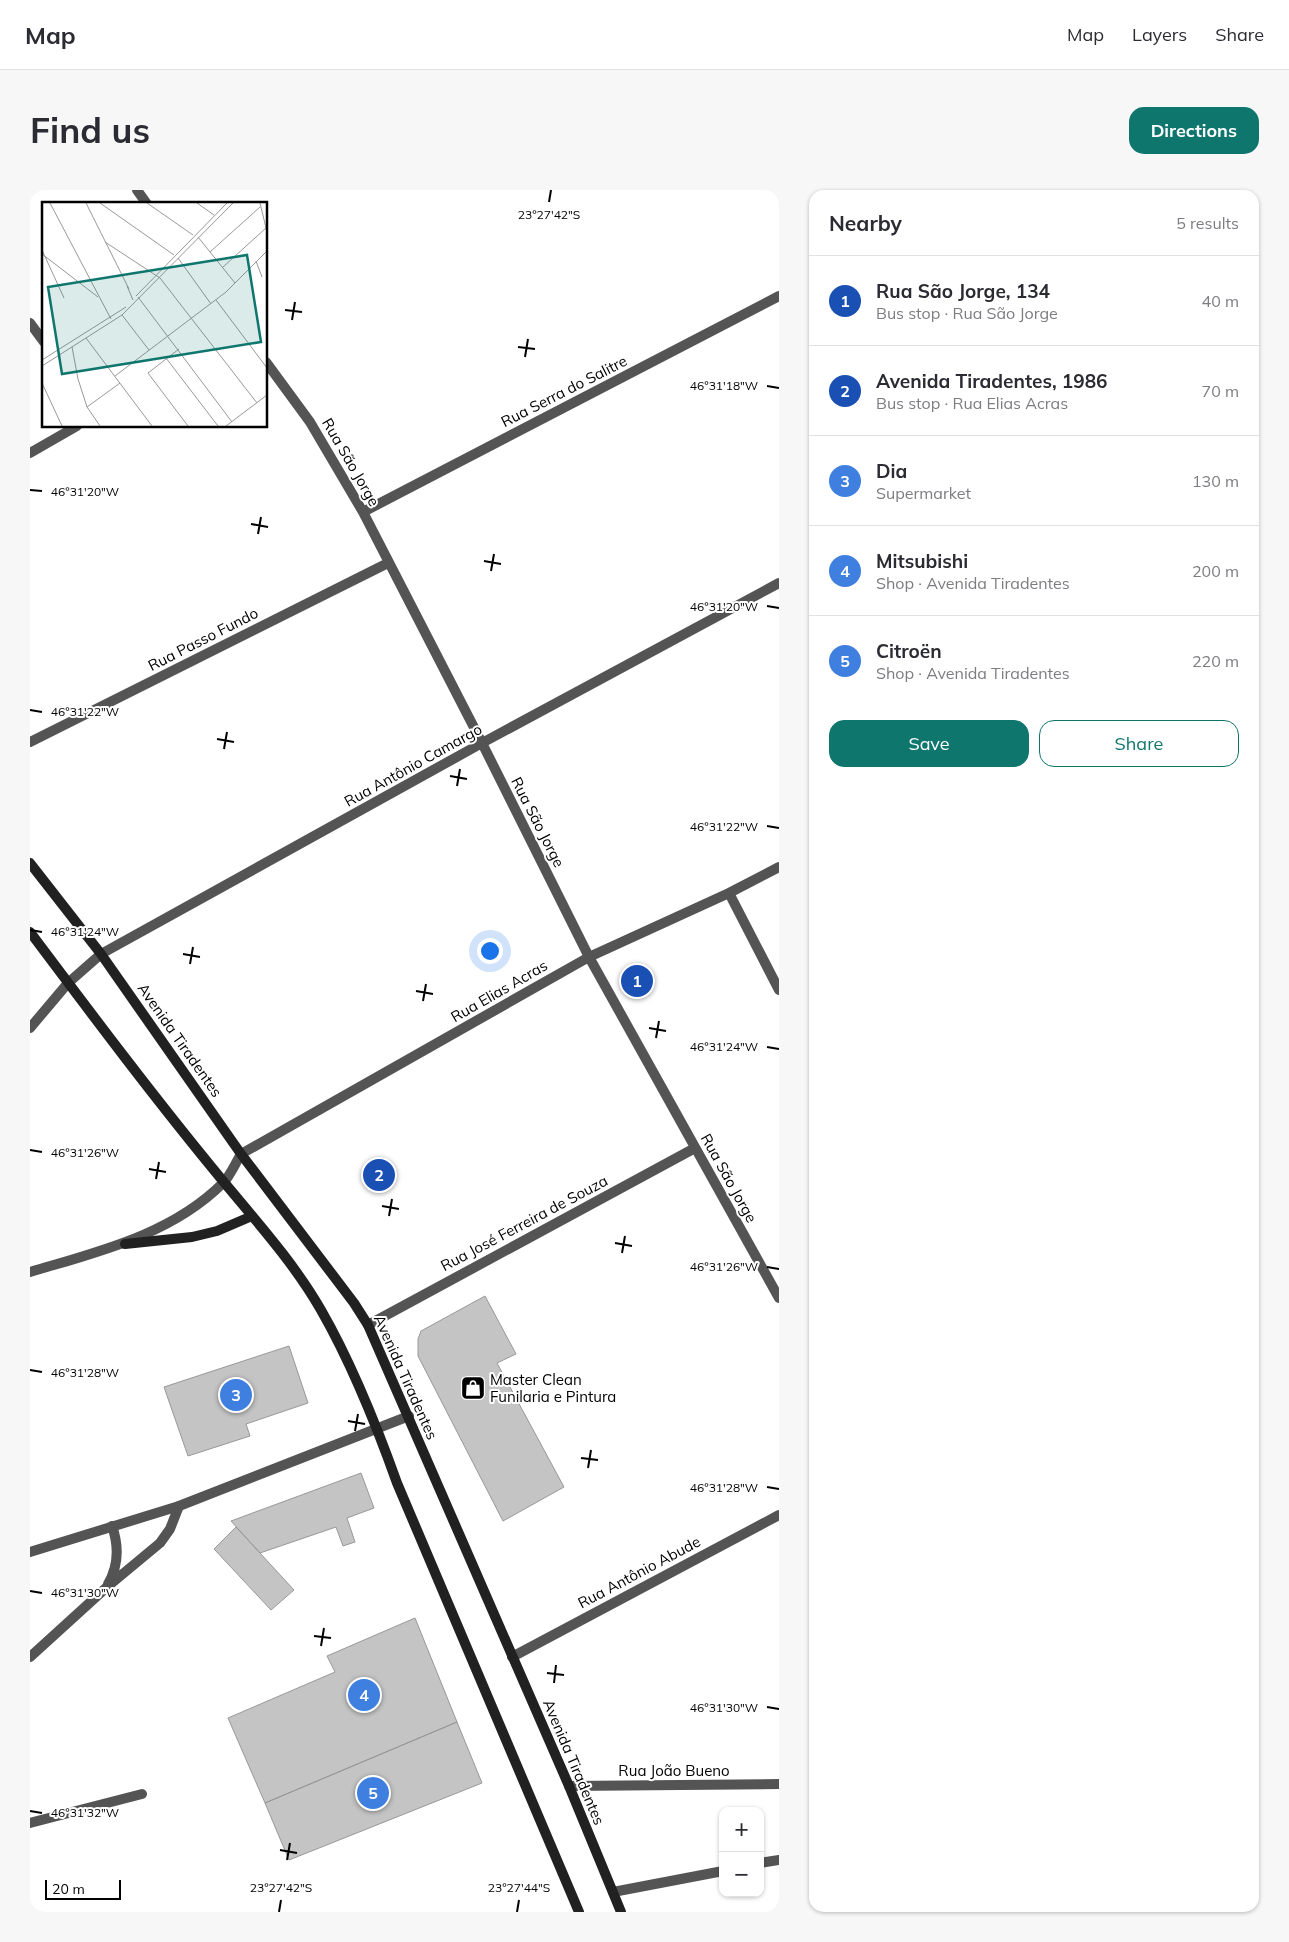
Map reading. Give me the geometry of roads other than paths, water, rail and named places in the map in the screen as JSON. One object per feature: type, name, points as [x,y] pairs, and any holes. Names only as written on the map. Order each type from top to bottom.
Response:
[{"type":"main road","name":"Avenida Tiradentes","points":[[30,863],[101,954],[241,1154],[354,1303],[368,1325],[569,1786],[621,1912]]},
{"type":"main road","points":[[30,932],[68,983],[293,1268],[321,1309],[378,1429],[397,1483],[579,1912]]},
{"type":"main road","points":[[125,1244],[192,1237],[217,1231],[252,1216]]},
{"type":"street","points":[[137,190],[146,202]]},
{"type":"street","name":"Rua Serra do Salitre","points":[[363,512],[779,296]]},
{"type":"street","points":[[30,323],[42,339]]},
{"type":"street","name":"Rua São Jorge","points":[[268,365],[310,422],[363,512],[482,743],[589,957],[779,1298]]},
{"type":"street","points":[[30,453],[74,428]]},
{"type":"street","name":"Rua Passo Fundo","points":[[30,742],[388,563]]},
{"type":"street","name":"Rua Antônio Camargo","points":[[30,1028],[68,983],[101,954],[482,743],[779,583]]},
{"type":"street","name":"Rua Elias Acras","points":[[241,1154],[589,957],[729,893],[779,867]]},
{"type":"street","points":[[729,893],[779,990]]},
{"type":"street","name":"Rua José Ferreira de Souza","points":[[368,1325],[695,1148]]},
{"type":"street","points":[[30,1272],[125,1244],[165,1225],[202,1201],[224,1182],[241,1154]]},
{"type":"street","points":[[30,1552],[179,1506],[409,1416]]},
{"type":"street","points":[[30,1657],[107,1587],[160,1543],[170,1529],[179,1506]]},
{"type":"street","name":"Rua Antônio Abude","points":[[512,1657],[779,1514]]},
{"type":"street","points":[[107,1587],[113,1576],[117,1557],[116,1538],[112,1526]]},
{"type":"street","name":"Rua João Bueno","points":[[569,1786],[779,1784]]},
{"type":"street","points":[[30,1823],[142,1794]]},
{"type":"street","points":[[764,1862],[779,1860]]},
{"type":"street","points":[[613,1892],[719,1872]]},
{"type":"place","name":"Rua São Jorge, 134","points":[[637,981]]},
{"type":"place","name":"Avenida Tiradentes, 1986","points":[[379,1175]]},
{"type":"place","name":"Master Clean Funilaria e Pintura","points":[[473,1388]]},
{"type":"place","name":"Dia","points":[[236,1395]]},
{"type":"place","name":"Mitsubishi","points":[[364,1695]]},
{"type":"place","name":"Citroën","points":[[373,1793]]}]
